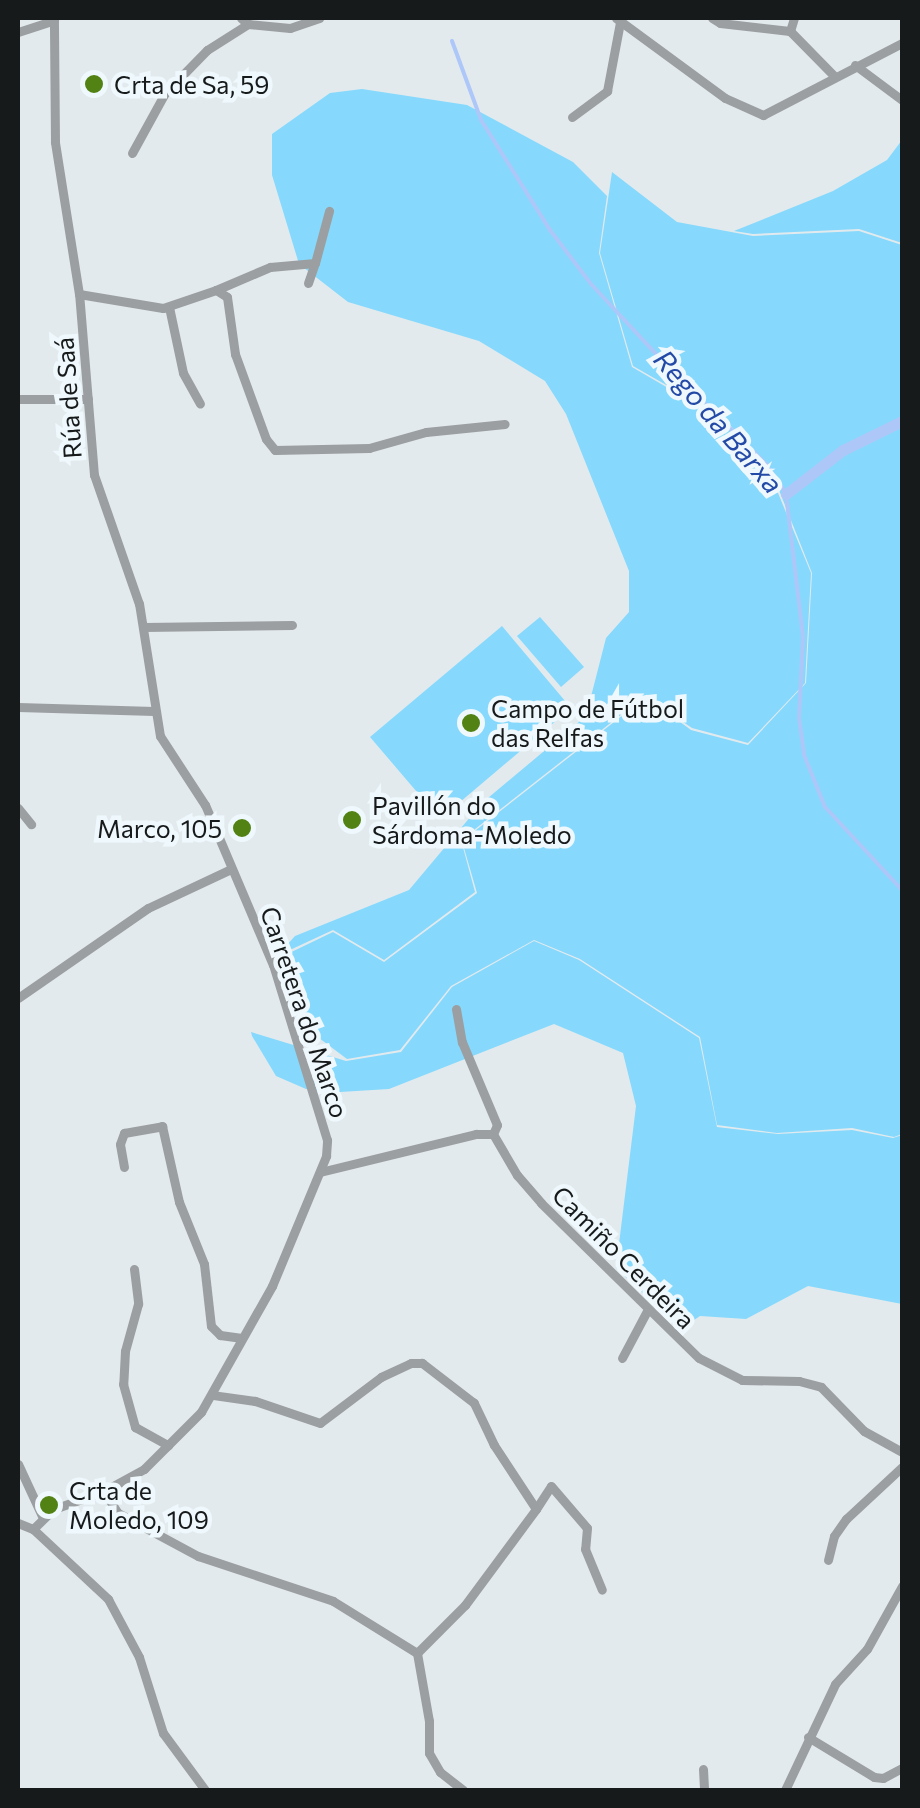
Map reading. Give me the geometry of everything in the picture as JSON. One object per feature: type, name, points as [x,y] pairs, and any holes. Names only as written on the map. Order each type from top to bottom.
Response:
[{"type":"street","points":[[132,152],[165,93],[207,50],[245,21],[290,28],[319,18]]},
{"type":"street","points":[[712,18],[720,23],[790,30],[835,77]]},
{"type":"street","points":[[790,30],[794,18]]},
{"type":"street","points":[[18,32],[54,19]]},
{"type":"street","name":"Rúa de Saá","points":[[54,19],[55,142],[79,294],[94,474],[144,627],[160,736],[204,804],[231,869]]},
{"type":"street","points":[[572,116],[607,91],[618,20],[755,114],[774,111],[902,43]]},
{"type":"street","points":[[855,65],[902,100]]},
{"type":"street","points":[[308,283],[329,212]]},
{"type":"street","points":[[79,294],[169,307],[270,267],[314,262]]},
{"type":"street","points":[[216,290],[227,297],[235,354],[266,439],[275,450],[370,448],[382,441],[426,432],[505,424]]},
{"type":"street","points":[[169,307],[182,373],[200,404]]},
{"type":"street","points":[[18,399],[88,399]]},
{"type":"street","points":[[144,627],[292,625]]},
{"type":"street","points":[[18,706],[154,711]]},
{"type":"street","points":[[18,808],[31,824]]},
{"type":"street","points":[[18,998],[148,908],[231,869]]},
{"type":"street","name":"Carretera do Marco","points":[[42,1516],[136,1474],[213,1395],[272,1286],[320,1172],[327,1140],[317,1097],[273,964],[231,869]]},
{"type":"street","name":"Camiño Cerdeira","points":[[456,1009],[462,1042],[497,1125],[492,1134],[517,1175],[647,1311],[699,1358],[724,1373],[742,1380],[799,1381],[820,1388],[864,1431],[902,1452]]},
{"type":"street","points":[[124,1167],[120,1144],[124,1133],[162,1126],[179,1202],[204,1264],[211,1326],[220,1335],[242,1338]]},
{"type":"street","points":[[320,1172],[476,1134],[492,1134]]},
{"type":"street","points":[[134,1269],[138,1304],[124,1351],[122,1384],[134,1426],[168,1445]]},
{"type":"street","points":[[622,1358],[647,1311]]},
{"type":"street","points":[[213,1395],[255,1401],[320,1424],[381,1377],[412,1363],[422,1363],[474,1404],[494,1444],[536,1508]]},
{"type":"street","points":[[18,1464],[42,1516],[33,1529]]},
{"type":"street","points":[[828,1560],[834,1536],[846,1519],[902,1467]]},
{"type":"street","points":[[417,1653],[465,1605],[551,1486],[587,1528],[587,1558],[602,1590]]},
{"type":"street","points":[[104,1491],[118,1513],[198,1556],[333,1601],[417,1653],[429,1720],[429,1752],[440,1772],[463,1790]]},
{"type":"street","points":[[18,1523],[33,1529],[87,1576],[116,1610],[140,1657],[164,1733],[205,1790]]},
{"type":"street","points":[[784,1790],[834,1684],[867,1649],[902,1586]]},
{"type":"street","points":[[808,1737],[874,1777],[883,1778],[902,1768]]},
{"type":"street","points":[[703,1769],[704,1790]]},
{"type":"shaded area","points":[[362,89],[467,105],[573,162],[607,196],[599,253],[632,367],[723,420],[771,476],[811,573],[805,683],[748,743],[692,728],[645,696],[461,840],[475,892],[384,960],[333,930],[277,956],[295,936],[409,890],[482,803],[586,716],[606,638],[629,612],[629,571],[566,414],[545,381],[479,341],[348,302],[299,264],[272,175],[272,134],[330,93]]},
{"type":"shaded area","points":[[902,140],[902,243],[859,229],[753,234],[734,231],[833,191],[887,160]]},
{"type":"shaded area","points":[[612,172],[677,222],[753,236],[859,231],[902,245],[902,1134],[894,1137],[852,1128],[777,1133],[717,1125],[700,1037],[580,959],[534,940],[451,986],[400,1050],[347,1059],[303,1026],[279,958],[333,932],[384,962],[477,893],[462,841],[646,697],[691,730],[748,745],[806,683],[812,573],[773,475],[724,418],[633,366],[600,253]]},
{"type":"shaded area","points":[[540,617],[584,667],[561,687],[517,636]]},
{"type":"shaded area","name":"Campo de Fútbol das Relfas","points":[[502,626],[571,708],[440,819],[370,737]]},
{"type":"shaded area","points":[[534,941],[579,960],[699,1038],[717,1127],[778,1134],[852,1130],[893,1138],[902,1135],[902,1304],[808,1286],[746,1319],[700,1316],[681,1329],[616,1268],[636,1106],[623,1053],[554,1024],[389,1089],[340,1092],[306,1089],[276,1076],[252,1036],[251,1032],[346,1061],[401,1052],[452,987]]},
{"type":"waterway","name":"Rego da Barxa","points":[[452,41],[481,120],[550,230],[591,284],[766,464],[786,494],[803,637],[799,718],[804,755],[825,807],[902,890]]},
{"type":"waterway","points":[[786,494],[843,450],[902,421]]},
{"type":"place","name":"Crta de Sa, 59","points":[[94,84]]},
{"type":"place","name":"Campo de Fútbol das Relfas","points":[[471,723]]},
{"type":"place","name":"Pavillón do Sárdoma-Moledo","points":[[352,820]]},
{"type":"place","name":"Marco, 105","points":[[242,828]]},
{"type":"place","name":"Crta de Moledo, 109","points":[[49,1505]]}]
